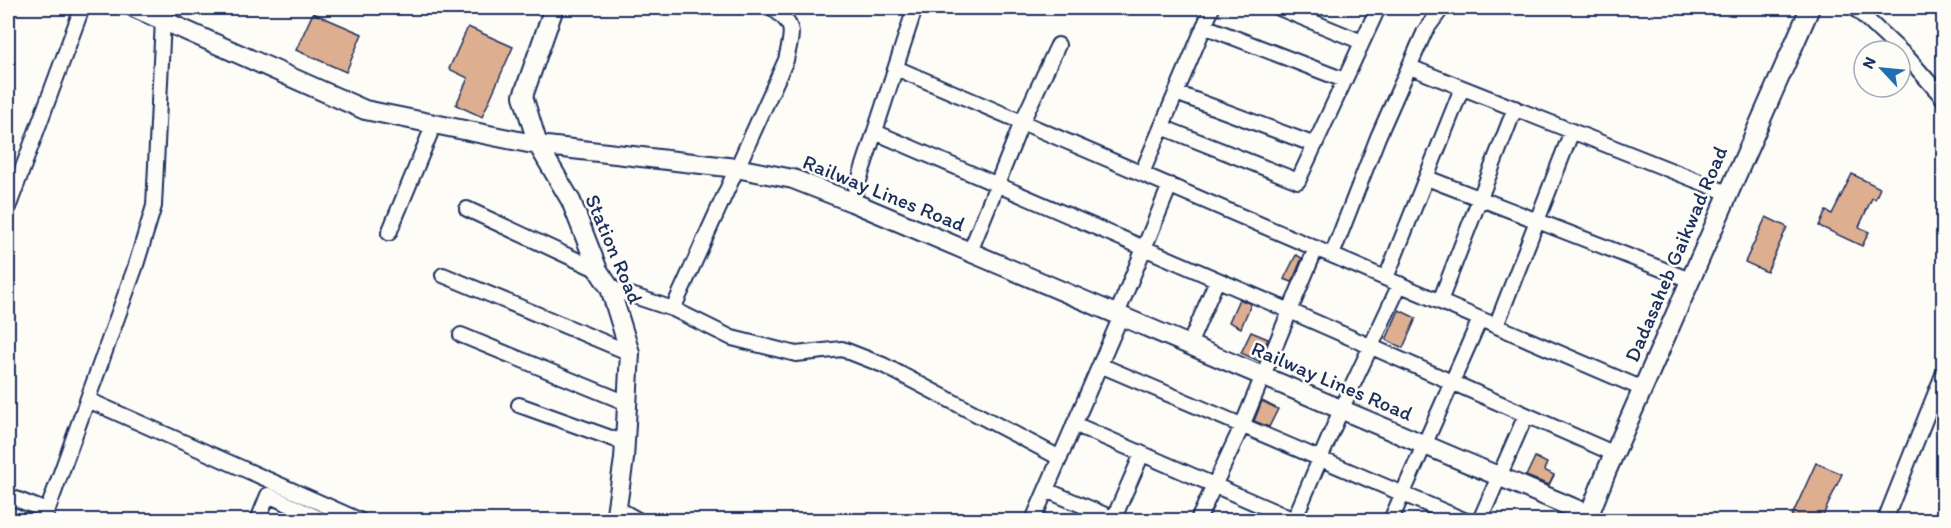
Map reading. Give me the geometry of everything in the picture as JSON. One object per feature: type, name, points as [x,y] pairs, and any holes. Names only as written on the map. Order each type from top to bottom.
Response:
[{"type":"street","points":[[8,208],[82,8]]},
{"type":"street","name":"Railway Lines Road","points":[[135,8],[165,14],[365,110],[538,145],[736,168],[794,179],[1424,444],[1593,519]]},
{"type":"street","name":"Station Road","points":[[554,8],[523,96],[538,145],[571,201],[598,270],[610,288],[630,353],[625,443],[616,514]]},
{"type":"street","points":[[673,309],[786,60],[792,33],[787,19],[772,8]]},
{"type":"street","points":[[852,202],[915,8]]},
{"type":"street","points":[[1142,173],[1212,8]]},
{"type":"street","points":[[1279,8],[1362,42]]},
{"type":"street","points":[[1162,127],[1298,181],[1377,10],[1362,8]]},
{"type":"street","points":[[1332,255],[1378,137],[1425,31],[1442,8]]},
{"type":"street","name":"Dadasaheb Gaikwad Road","points":[[1593,519],[1614,454],[1810,8]]},
{"type":"street","points":[[1855,8],[1908,58],[1944,99]]},
{"type":"street","points":[[8,496],[45,516],[135,268],[154,206],[165,14]]},
{"type":"street","points":[[1204,26],[1344,80]]},
{"type":"street","points":[[970,252],[1022,122],[1058,45]]},
{"type":"street","points":[[896,68],[1643,388]]},
{"type":"street","points":[[1410,68],[1728,193]]},
{"type":"street","points":[[1074,424],[1294,520],[1371,346],[1427,178],[1462,88]]},
{"type":"street","points":[[1176,93],[1315,145]]},
{"type":"street","points":[[1440,301],[1515,108]]},
{"type":"street","points":[[389,233],[434,124]]},
{"type":"street","points":[[1496,326],[1572,131]]},
{"type":"street","points":[[875,132],[1371,346],[1614,454]]},
{"type":"street","points":[[1427,178],[1690,280]]},
{"type":"street","points":[[1033,520],[1100,365],[1170,185]]},
{"type":"street","points":[[467,209],[598,270]]},
{"type":"street","points":[[1198,520],[1242,426],[1316,248]]},
{"type":"street","points":[[443,275],[630,353]]},
{"type":"street","points":[[1189,345],[1217,280]]},
{"type":"street","points":[[610,288],[673,309],[732,338],[796,354],[842,349],[883,365],[1059,458]]},
{"type":"street","points":[[1391,520],[1480,319]]},
{"type":"street","points":[[461,335],[627,403]]},
{"type":"street","points":[[1100,365],[1464,520]]},
{"type":"street","points":[[1885,520],[1944,372]]},
{"type":"street","points":[[88,400],[359,520]]},
{"type":"street","points":[[519,405],[625,443]]},
{"type":"street","points":[[1480,520],[1527,415]]},
{"type":"street","points":[[1046,490],[1115,520],[1142,454]]},
{"type":"street","points":[[258,520],[268,495],[323,520]]},
{"type":"street","points":[[616,514],[638,520]]},
{"type":"building","points":[[313,13],[362,34],[346,72],[296,50]]},
{"type":"building","points":[[468,27],[513,47],[482,117],[456,105],[468,78],[449,69]]},
{"type":"building","points":[[1852,174],[1880,188],[1875,199],[1872,198],[1859,227],[1869,232],[1862,246],[1819,226],[1826,211],[1832,214]]},
{"type":"building","points":[[1766,217],[1787,227],[1767,272],[1745,262]]},
{"type":"building","points":[[1296,255],[1302,258],[1292,282],[1284,279]]},
{"type":"building","points":[[1239,299],[1251,304],[1241,328],[1229,322]]},
{"type":"building","points":[[1399,310],[1416,318],[1403,348],[1386,340]]},
{"type":"building","points":[[1251,332],[1268,339],[1259,361],[1241,353]]},
{"type":"building","points":[[1262,401],[1278,409],[1269,427],[1254,421]]},
{"type":"building","points":[[1535,457],[1547,463],[1544,470],[1554,475],[1549,485],[1526,476]]},
{"type":"building","points":[[1816,463],[1842,474],[1821,520],[1790,520]]}]
